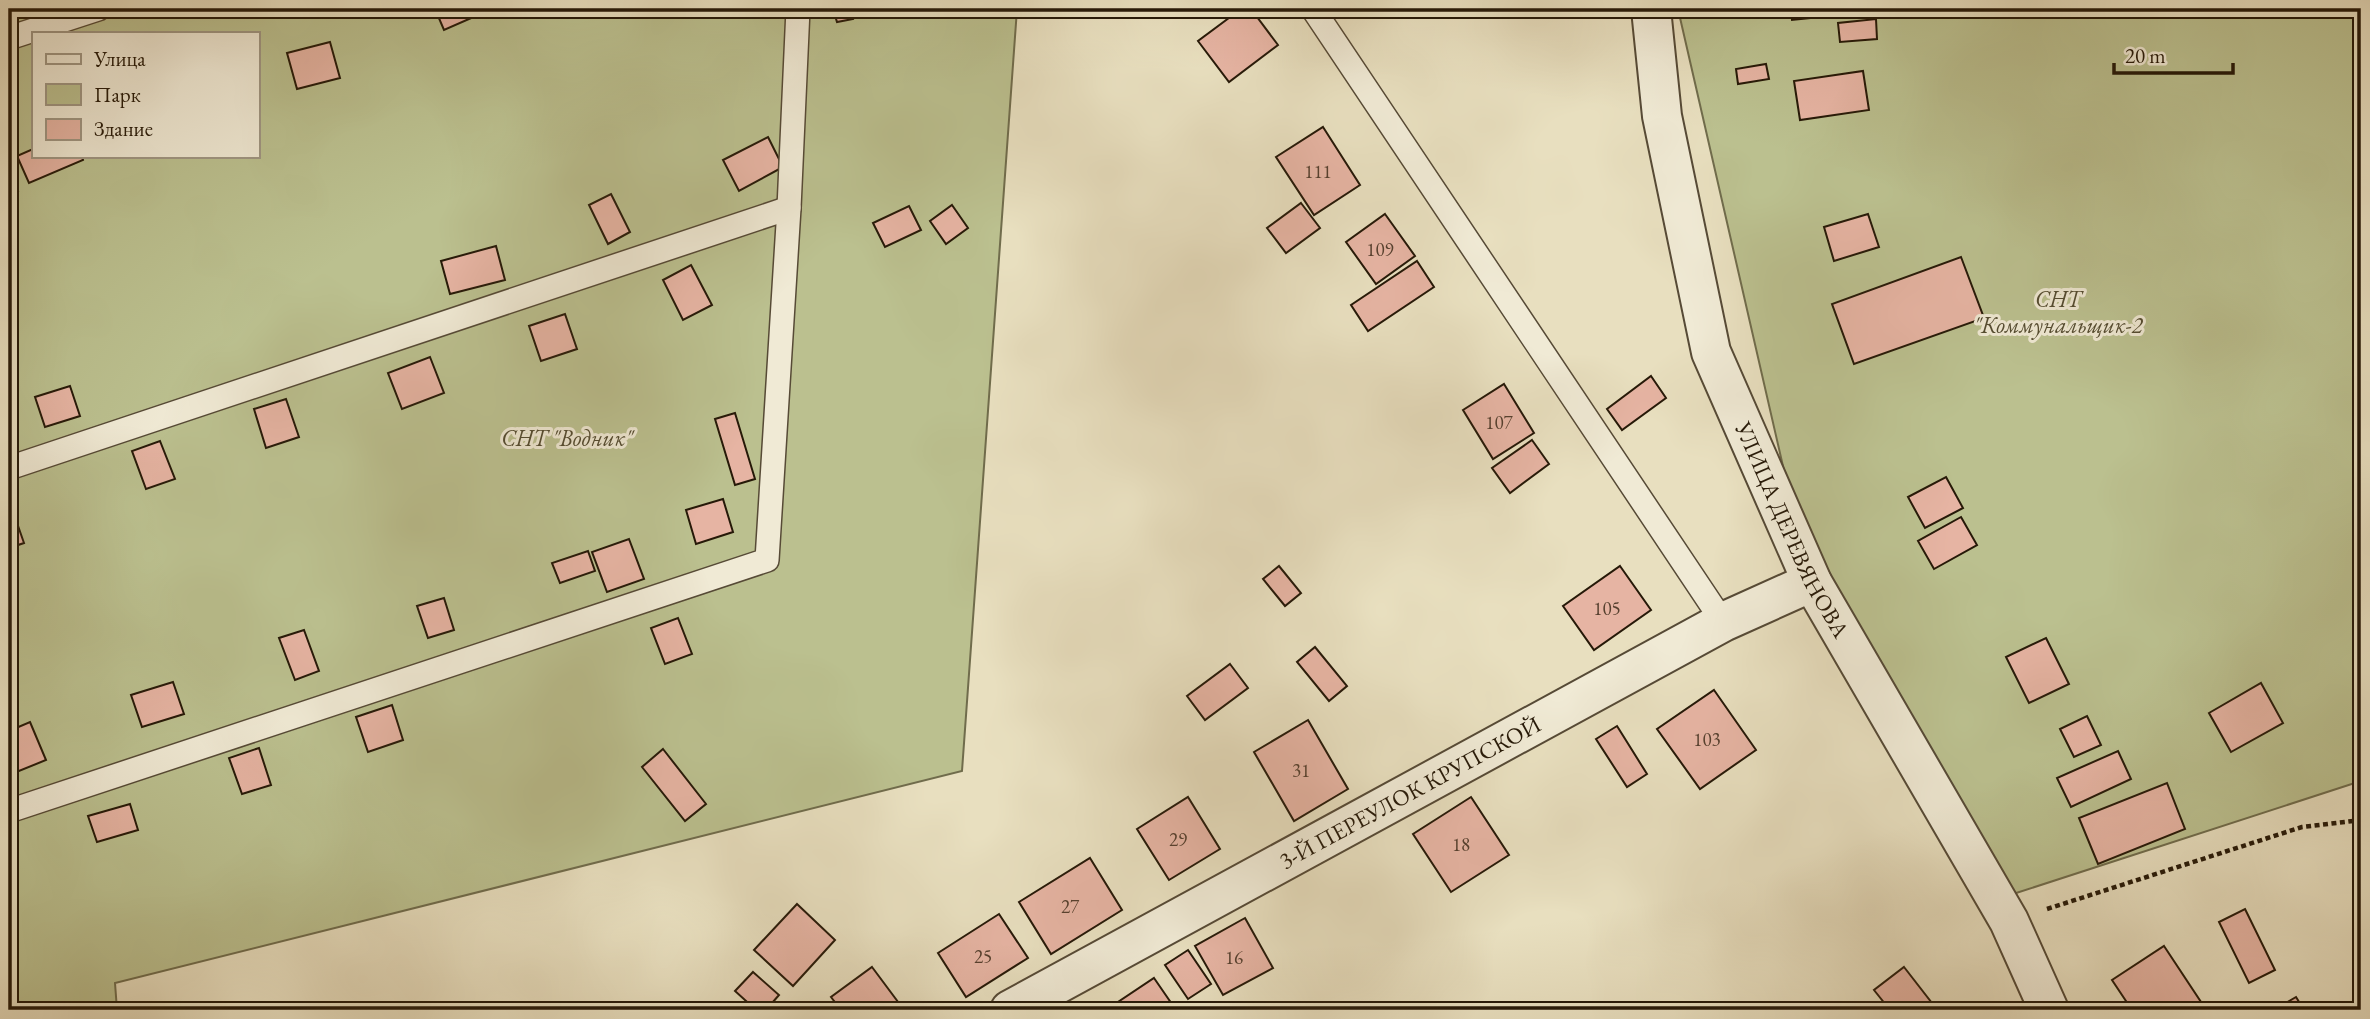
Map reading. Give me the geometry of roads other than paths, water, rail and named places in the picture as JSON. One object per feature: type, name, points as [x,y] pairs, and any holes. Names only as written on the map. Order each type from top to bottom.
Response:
[{"type":"street","name":"УЛИЦА ДЕРЕВЯНОВА","points":[[1651,9],[1662,116],[1711,352],[1812,582],[2009,921],[2049,1010]]},
{"type":"street","name":"3-Й ПЕРЕУЛОК КРУПСКОЙ","points":[[1010,1010],[1723,622],[1812,582]]},
{"type":"lane","points":[[9,38],[98,9]]},
{"type":"lane","points":[[9,811],[767,560],[789,208],[798,9]]},
{"type":"lane","points":[[1313,9],[1723,622]]},
{"type":"lane","points":[[9,468],[789,208]]},
{"type":"park label","name":"СНТ \"Коммунальщик-2","points":[[2058,312]]},
{"type":"park label","name":"СНТ \"Водник\"","points":[[567,438]]}]
